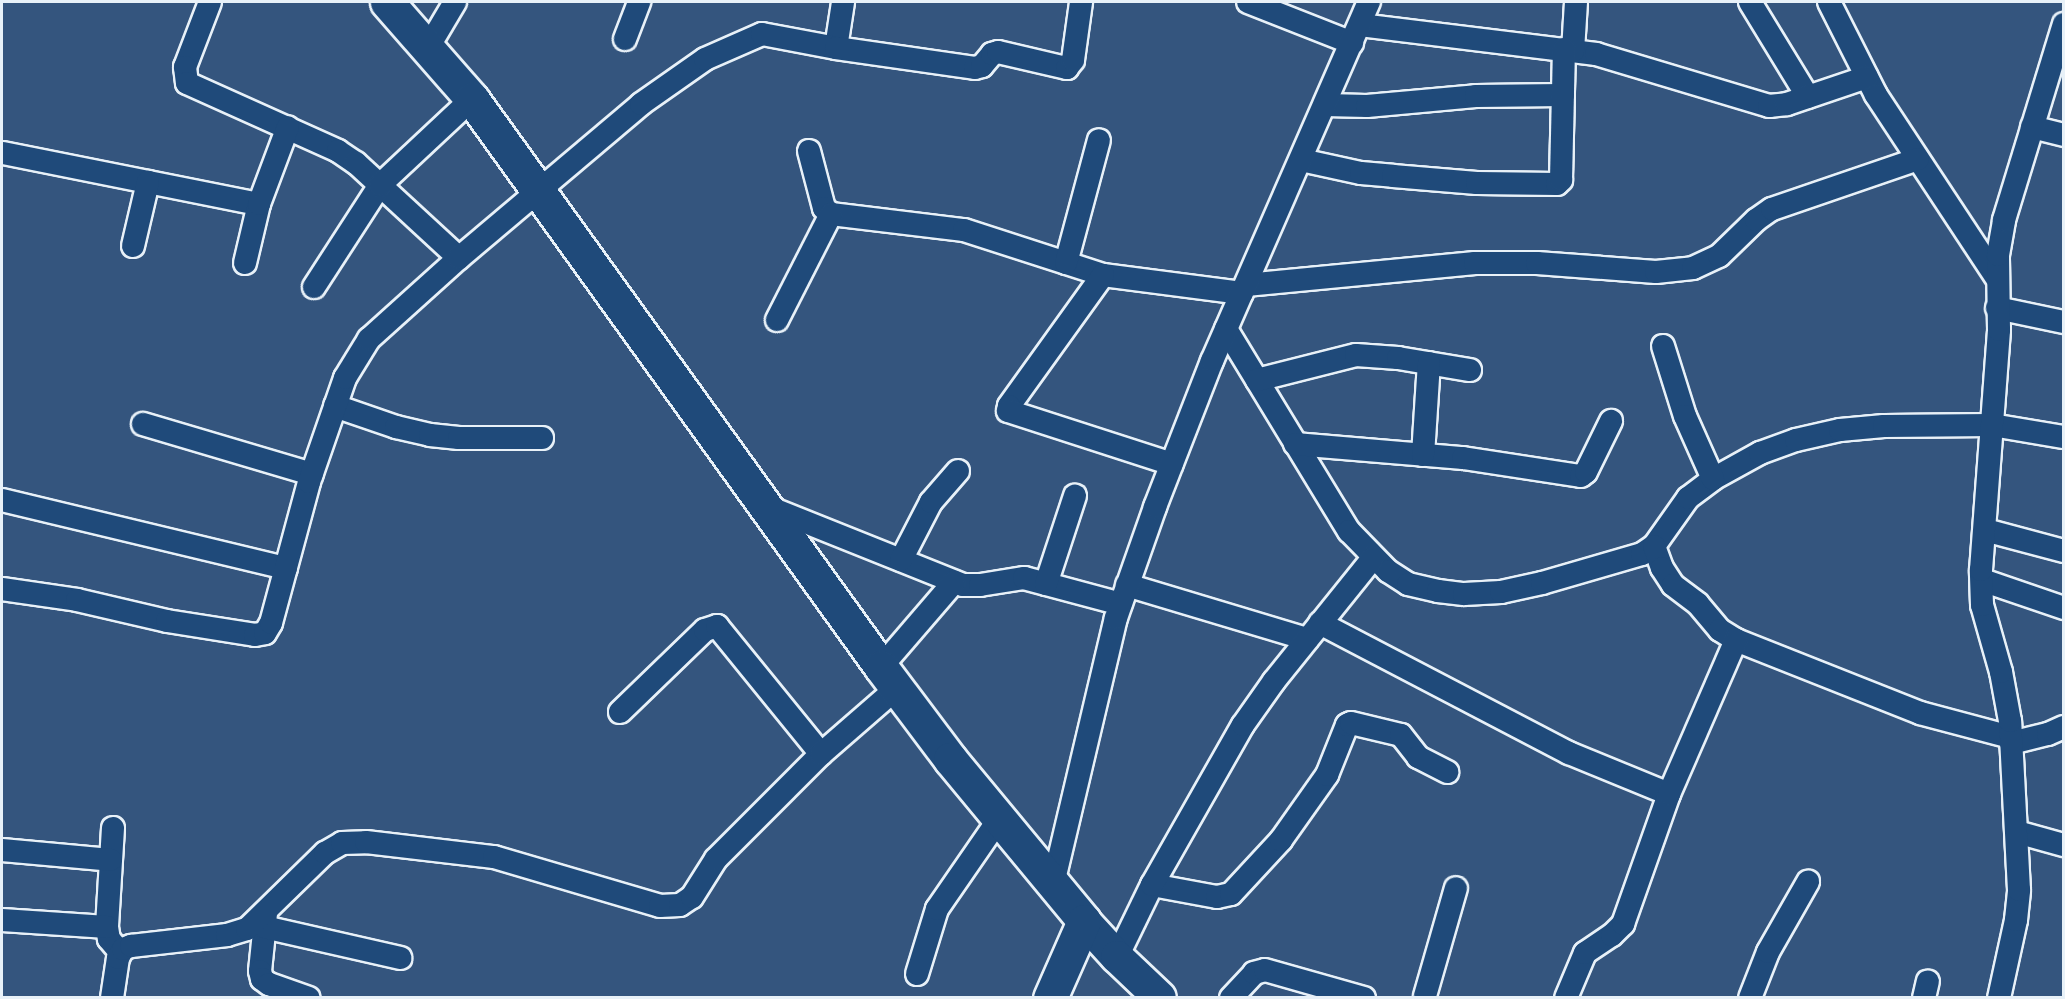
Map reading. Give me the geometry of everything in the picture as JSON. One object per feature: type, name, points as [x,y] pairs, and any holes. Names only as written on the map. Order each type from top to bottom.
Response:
[{"type":"main road","points":[[387,2],[429,46],[472,99],[889,678],[999,819],[1084,921],[1050,998]]},
{"type":"street","points":[[210,2],[185,68],[185,79],[193,86],[338,151],[380,185],[459,258]]},
{"type":"street","points":[[429,46],[455,2]]},
{"type":"street","points":[[625,39],[639,2]]},
{"type":"street","points":[[836,48],[843,2]]},
{"type":"street","points":[[2,590],[77,600],[167,621],[255,635],[265,633],[312,474],[335,406],[354,360],[369,339],[459,258],[641,104],[717,53],[755,36],[768,34],[836,48],[975,68],[982,66],[989,57],[998,52],[1067,68],[1073,60],[1081,2]]},
{"type":"street","points":[[1248,2],[1356,34],[1568,50],[1643,67],[1758,104],[1778,106],[1867,77]]},
{"type":"street","points":[[1053,884],[1124,595],[1172,464],[1226,329],[1369,2]]},
{"type":"street","points":[[1301,160],[1361,173],[1393,176],[1477,183],[1557,184],[1561,180],[1563,95],[1576,2]]},
{"type":"street","points":[[1750,2],[1808,97]]},
{"type":"street","points":[[1829,2],[1867,77],[1996,277]]},
{"type":"street","points":[[2006,996],[2019,890],[2017,832],[2006,692],[1982,605],[1999,330],[1996,277],[2004,220],[2064,24]]},
{"type":"street","points":[[1325,105],[1367,106],[1476,96],[1563,95]]},
{"type":"street","points":[[314,287],[380,185],[472,99]]},
{"type":"street","points":[[245,263],[258,204],[288,127]]},
{"type":"street","points":[[2032,127],[2064,135]]},
{"type":"street","points":[[1066,262],[1100,140]]},
{"type":"street","points":[[809,151],[824,208],[831,214],[964,230],[1103,275],[1244,289],[1475,263],[1537,263],[1656,272],[1682,271],[1719,256],[1756,220],[1772,208],[1918,159]]},
{"type":"street","points":[[3,153],[258,204]]},
{"type":"street","points":[[133,246],[148,182]]},
{"type":"street","points":[[777,320],[831,214]]},
{"type":"street","points":[[1103,275],[1008,406],[1008,411],[1172,464]]},
{"type":"street","points":[[1997,308],[2064,322]]},
{"type":"street","points":[[1226,329],[1349,531],[1373,558],[1408,584],[1438,591],[1464,594],[1501,592],[1634,558],[1654,546],[1683,504],[1713,479],[1760,453],[1796,440],[1840,430],[1884,426],[1992,424],[2064,437]]},
{"type":"street","points":[[1663,346],[1685,416],[1713,479]]},
{"type":"street","points":[[1257,380],[1356,356],[1429,363],[1470,370]]},
{"type":"street","points":[[1423,455],[1429,363]]},
{"type":"street","points":[[335,406],[396,427],[430,435],[459,438],[542,438]]},
{"type":"street","points":[[1295,444],[1423,455],[1581,476],[1586,472],[1611,421]]},
{"type":"street","points":[[143,424],[312,474]]},
{"type":"street","points":[[901,560],[931,502],[958,471]]},
{"type":"street","points":[[1046,584],[1075,496]]},
{"type":"street","points":[[2,500],[285,568]]},
{"type":"street","points":[[768,507],[954,582],[971,586],[1015,578],[1124,595],[1313,631],[1569,753],[1669,794]]},
{"type":"street","points":[[1985,530],[2064,551]]},
{"type":"street","points":[[1654,546],[1662,568],[1673,585],[1698,604],[1720,630],[1736,640],[1920,712],[2011,740],[2048,734],[2064,727]]},
{"type":"street","points":[[1117,957],[1152,885],[1243,725],[1313,631],[1373,558]]},
{"type":"street","points":[[1982,580],[2064,608]]},
{"type":"street","points":[[120,952],[131,946],[238,933],[265,920],[325,853],[342,843],[441,850],[494,857],[660,906],[675,907],[692,897],[716,860],[821,754],[889,678],[954,582]]},
{"type":"street","points":[[620,712],[705,630],[717,626],[821,754]]},
{"type":"street","points":[[1566,998],[1585,953],[1612,935],[1623,924],[1669,794],[1736,640]]},
{"type":"street","points":[[1152,885],[1217,897],[1231,894],[1281,840],[1327,775],[1347,725],[1351,723],[1401,735],[1418,757],[1447,772]]},
{"type":"street","points":[[917,974],[937,909],[999,819]]},
{"type":"street","points":[[113,828],[107,927],[109,939],[120,952]]},
{"type":"street","points":[[2017,832],[2064,845]]},
{"type":"street","points":[[2,850],[111,860]]},
{"type":"street","points":[[1750,998],[1768,952],[1808,882]]},
{"type":"street","points":[[1430,997],[1456,888]]},
{"type":"street","points":[[2,920],[107,927]]},
{"type":"street","points":[[265,920],[401,958]]},
{"type":"street","points":[[265,920],[260,970],[262,979],[269,984],[309,998]]},
{"type":"street","points":[[1084,921],[1117,957],[1160,998]]},
{"type":"street","points":[[112,998],[120,952]]},
{"type":"street","points":[[1231,998],[1254,974],[1266,970],[1364,998]]}]
